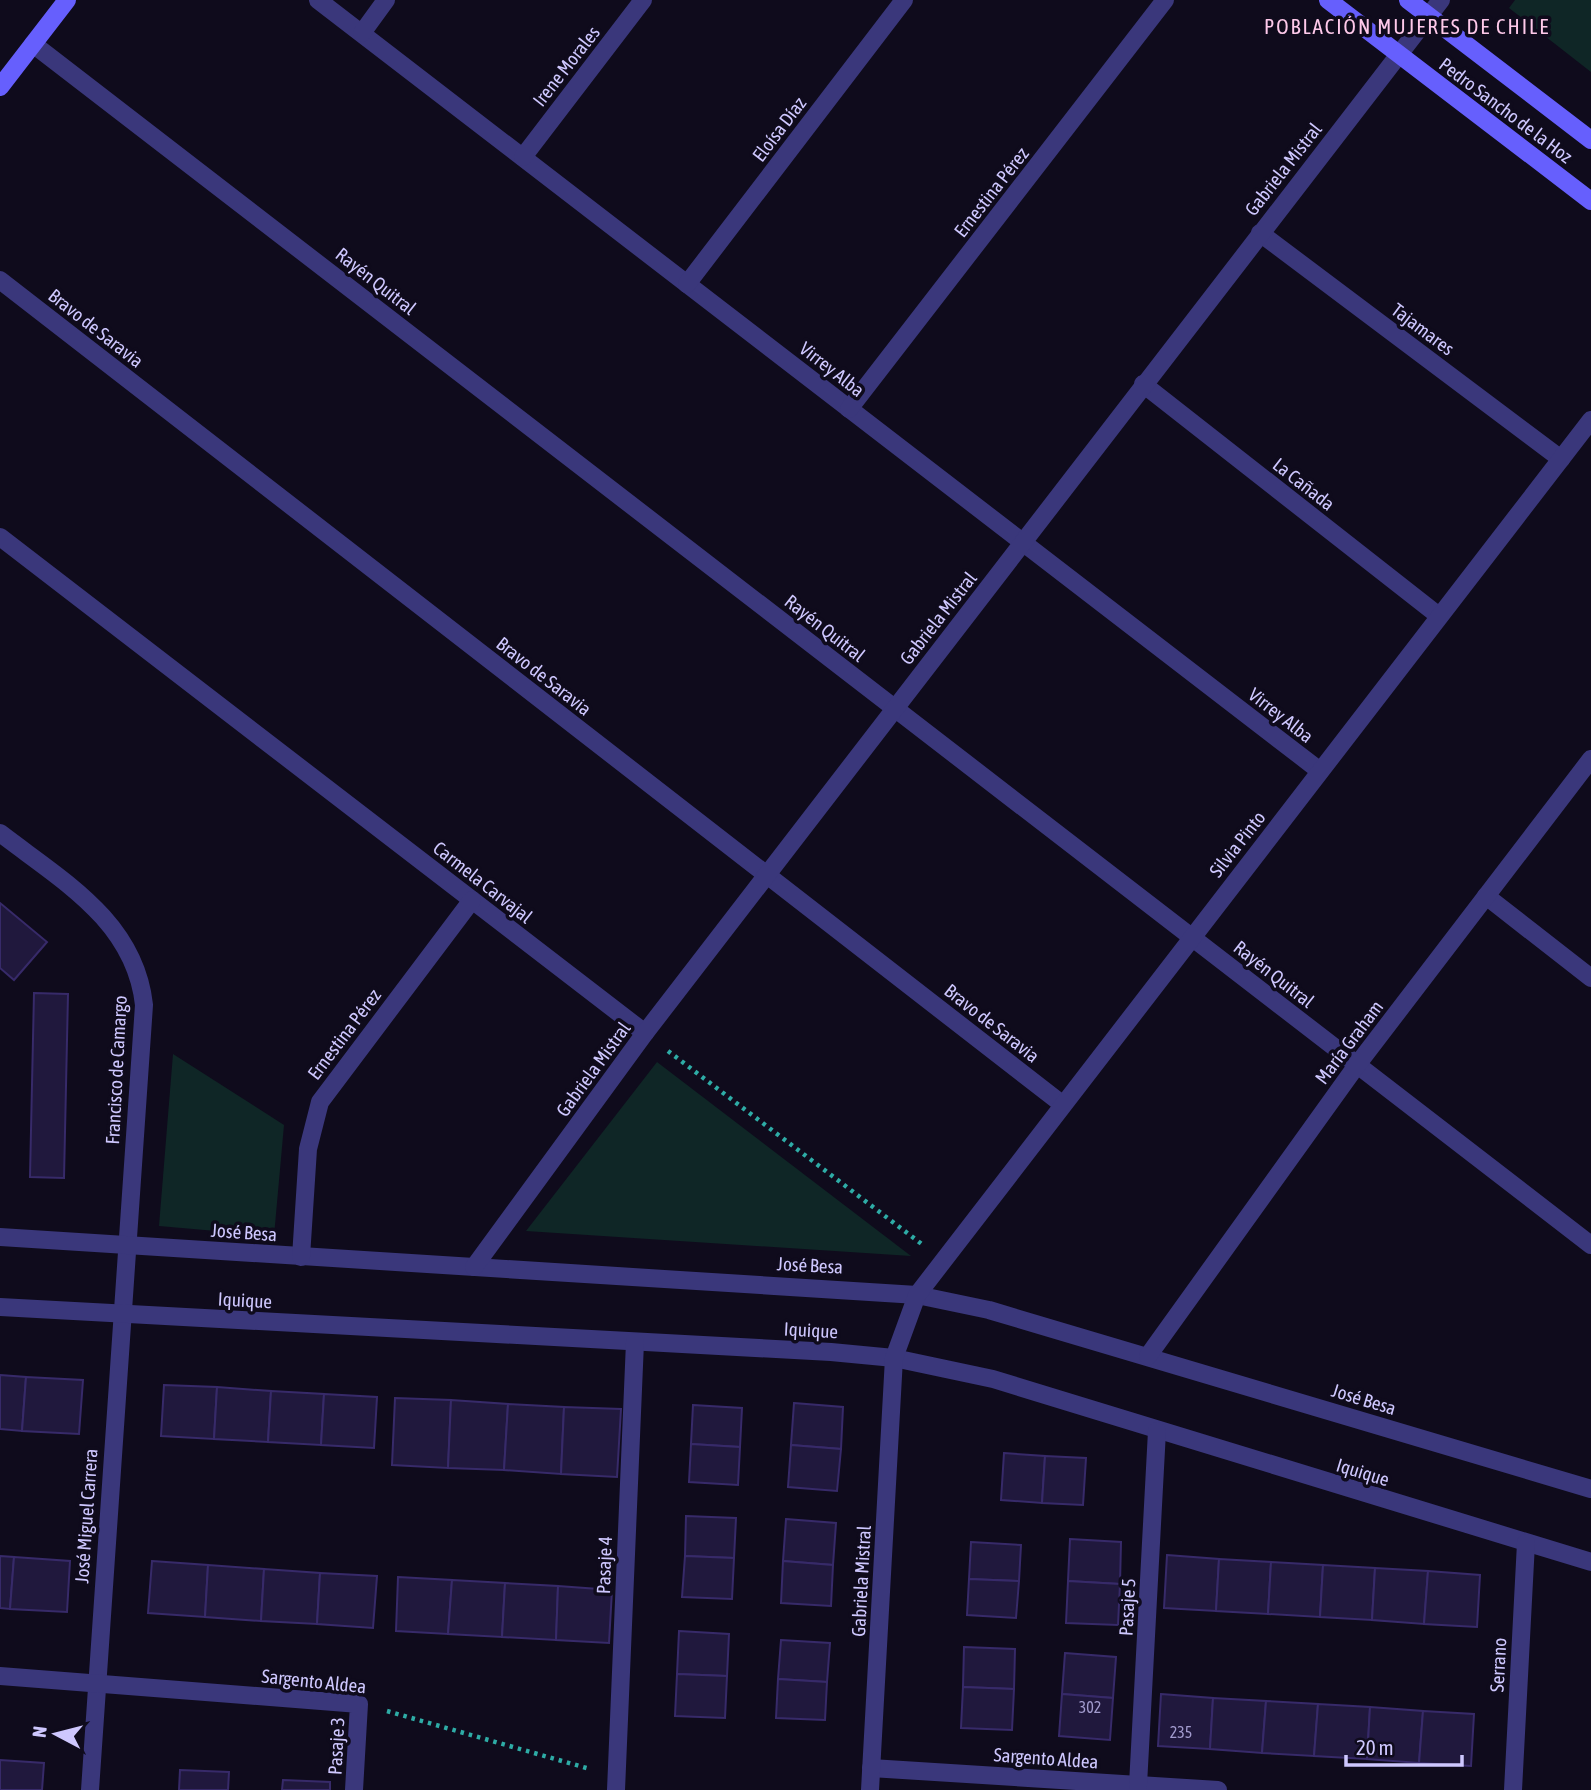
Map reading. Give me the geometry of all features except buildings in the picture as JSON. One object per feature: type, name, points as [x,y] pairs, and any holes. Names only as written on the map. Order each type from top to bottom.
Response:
[{"type":"street","points":[[0,87],[67,0]]},
{"type":"street","name":"Virrey Alba","points":[[318,0],[1320,771]]},
{"type":"street","points":[[362,33],[386,0]]},
{"type":"street","name":"Irene Morales","points":[[523,157],[643,0]]},
{"type":"street","name":"Eloísa Díaz","points":[[687,284],[904,0]]},
{"type":"street","name":"Ernestina Pérez","points":[[849,409],[1165,0]]},
{"type":"street","name":"Pedro Sancho de la Hoz","points":[[1328,0],[1591,201]]},
{"type":"street","name":"Pedro Sancho de la Hoz","points":[[1408,0],[1591,140]]},
{"type":"street","name":"Gabriela Mistral","points":[[474,1267],[645,1033],[1441,0]]},
{"type":"street","name":"Rayén Quitral","points":[[33,44],[1591,1245]]},
{"type":"street","name":"Tajamares","points":[[1260,233],[1561,459]]},
{"type":"street","name":"Bravo de Saravia","points":[[0,280],[1062,1104]]},
{"type":"street","name":"La Cañada","points":[[1143,384],[1439,616]]},
{"type":"street","name":"Silvia Pinto","points":[[917,1295],[1591,420]]},
{"type":"street","name":"Carmela Carvajal","points":[[0,537],[645,1033]]},
{"type":"street","name":"María Graham","points":[[1147,1356],[1357,1065],[1591,759]]},
{"type":"street","name":"Francisco de Camargo","points":[[0,833],[103,914],[120,935],[137,971],[144,1021],[126,1244]]},
{"type":"street","points":[[1486,896],[1591,978]]},
{"type":"street","name":"Ernestina Pérez","points":[[301,1257],[308,1149],[320,1102],[472,900]]},
{"type":"street","name":"José Besa","points":[[0,1237],[917,1295],[989,1310],[1591,1489]]},
{"type":"street","name":"José Miguel Carrera","points":[[90,1790],[126,1244]]},
{"type":"street","name":"Gabriela Mistral","points":[[870,1790],[894,1358],[917,1295]]},
{"type":"street","name":"Iquique","points":[[0,1307],[894,1358],[993,1379],[1591,1562]]},
{"type":"street","name":"Pasaje 4","points":[[616,1790],[635,1342]]},
{"type":"street","name":"Pasaje 5","points":[[1138,1785],[1157,1431]]},
{"type":"street","name":"Serrano","points":[[1513,1790],[1526,1543]]},
{"type":"street","name":"Sargento Aldea","points":[[0,1676],[359,1704]]},
{"type":"street","name":"Pasaje 3","points":[[354,1790],[359,1704]]},
{"type":"street","name":"Sargento Aldea","points":[[872,1768],[1218,1790]]},
{"type":"path","points":[[645,1033],[942,1260]]},
{"type":"path","name":"Sargento Aldea","points":[[359,1704],[588,1767],[594,1774]]},
{"type":"green space","points":[[1515,0],[1591,0],[1591,72],[1509,8]]},
{"type":"green space","points":[[173,1054],[284,1125],[274,1236],[159,1226]]},
{"type":"green space","points":[[657,1062],[911,1256],[526,1231]]},
{"type":"district","name":"POBLACIÓN MUJERES DE CHILE","points":[[1407,26]]}]
